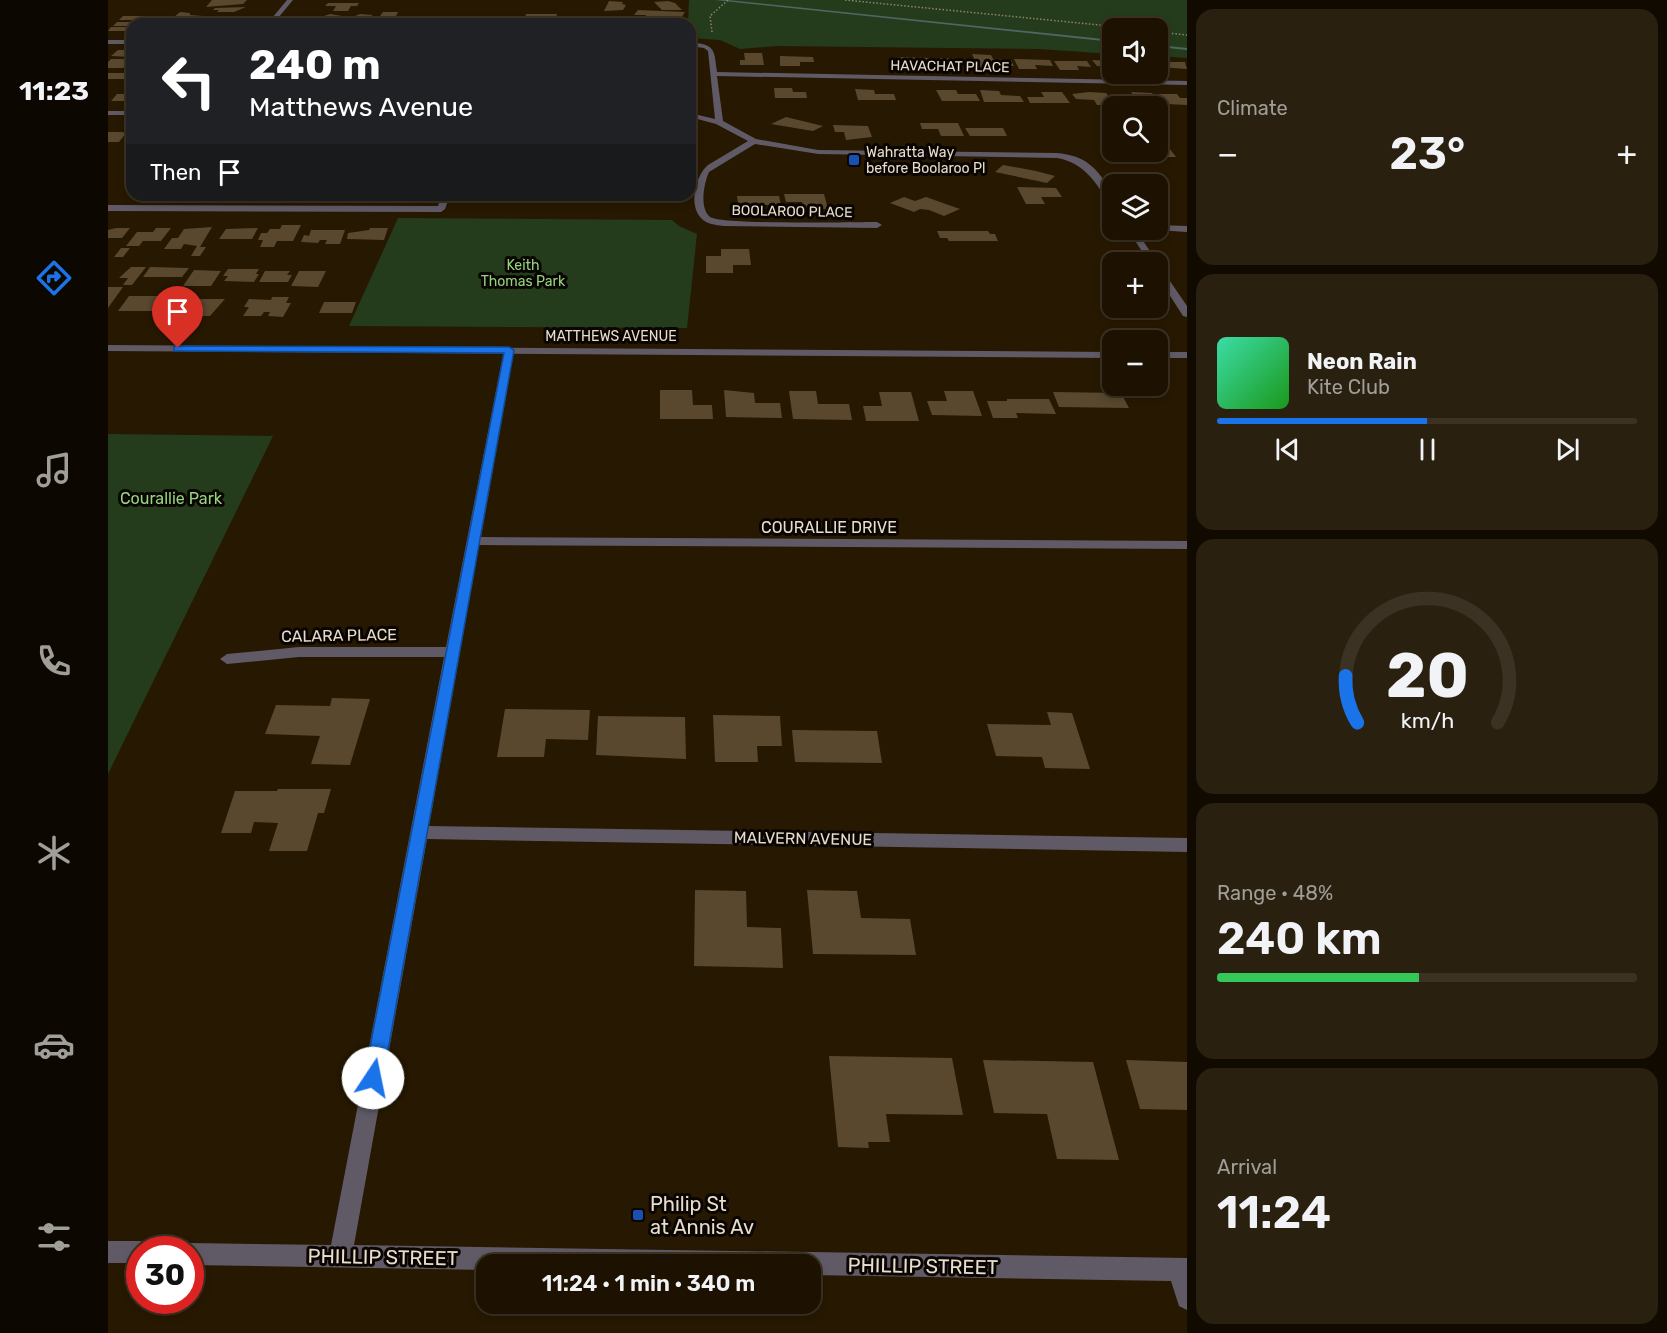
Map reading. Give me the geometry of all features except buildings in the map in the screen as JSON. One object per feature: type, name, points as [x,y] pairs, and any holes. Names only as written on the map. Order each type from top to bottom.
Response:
[{"type":"street","points":[[275,18],[290,0]]},
{"type":"street","points":[[108,42],[126,42]]},
{"type":"street","points":[[696,45],[706,46],[711,51],[719,122]]},
{"type":"street","name":"HAVACHAT PLACE","points":[[712,74],[1187,83]]},
{"type":"street","points":[[108,113],[126,113]]},
{"type":"street","points":[[696,116],[719,122],[754,141],[818,152],[1042,154],[1073,157],[1089,167],[1102,186]]},
{"type":"street","name":"BOOLAROO PLACE","points":[[754,141],[713,166],[702,177],[700,183],[701,212],[705,218],[736,224],[877,225]]},
{"type":"street","points":[[108,208],[441,209],[444,201]]},
{"type":"street","points":[[1168,228],[1187,229]]},
{"type":"street","points":[[1168,285],[1187,314]]},
{"type":"street","name":"MATTHEWS AVENUE","points":[[108,348],[1102,355]]},
{"type":"street","points":[[340,1257],[509,350]]},
{"type":"street","points":[[1168,355],[1187,355]]},
{"type":"street","name":"COURALLIE DRIVE","points":[[472,541],[1187,545]]},
{"type":"street","name":"CALARA PLACE","points":[[227,659],[299,652],[453,652]]},
{"type":"street","name":"MALVERN AVENUE","points":[[419,832],[1187,845]]},
{"type":"street","points":[[108,1252],[126,1252]]},
{"type":"street","name":"PHILLIP STREET","points":[[204,1254],[1183,1270]]},
{"type":"street","points":[[1183,1270],[1187,1298]]},
{"type":"path","points":[[706,46],[713,31],[710,16],[728,0]]},
{"type":"path","points":[[844,0],[1102,25]]},
{"type":"path","points":[[1168,33],[1187,35]]},
{"type":"green space","points":[[689,0],[1187,0],[1187,58],[1168,57],[1168,18],[1102,18],[1102,53],[1039,49],[776,46],[740,49],[720,40],[696,38],[696,18],[688,18]]},
{"type":"green space","name":"Keith Thomas Park","points":[[398,218],[672,220],[679,226],[697,234],[687,328],[349,326]]},
{"type":"green space","name":"Courallie Park","points":[[108,434],[273,436],[108,774]]},
{"type":"waterway","points":[[717,0],[1102,40]]},
{"type":"waterway","points":[[1168,47],[1187,49]]},
{"type":"place","name":"Wahratta Way before Boolaroo Pl","points":[[854,160]]},
{"type":"place","name":"Philip St at Annis Av","points":[[638,1215]]},
{"type":"route","points":[[178,348],[509,350],[373,1078]]}]
